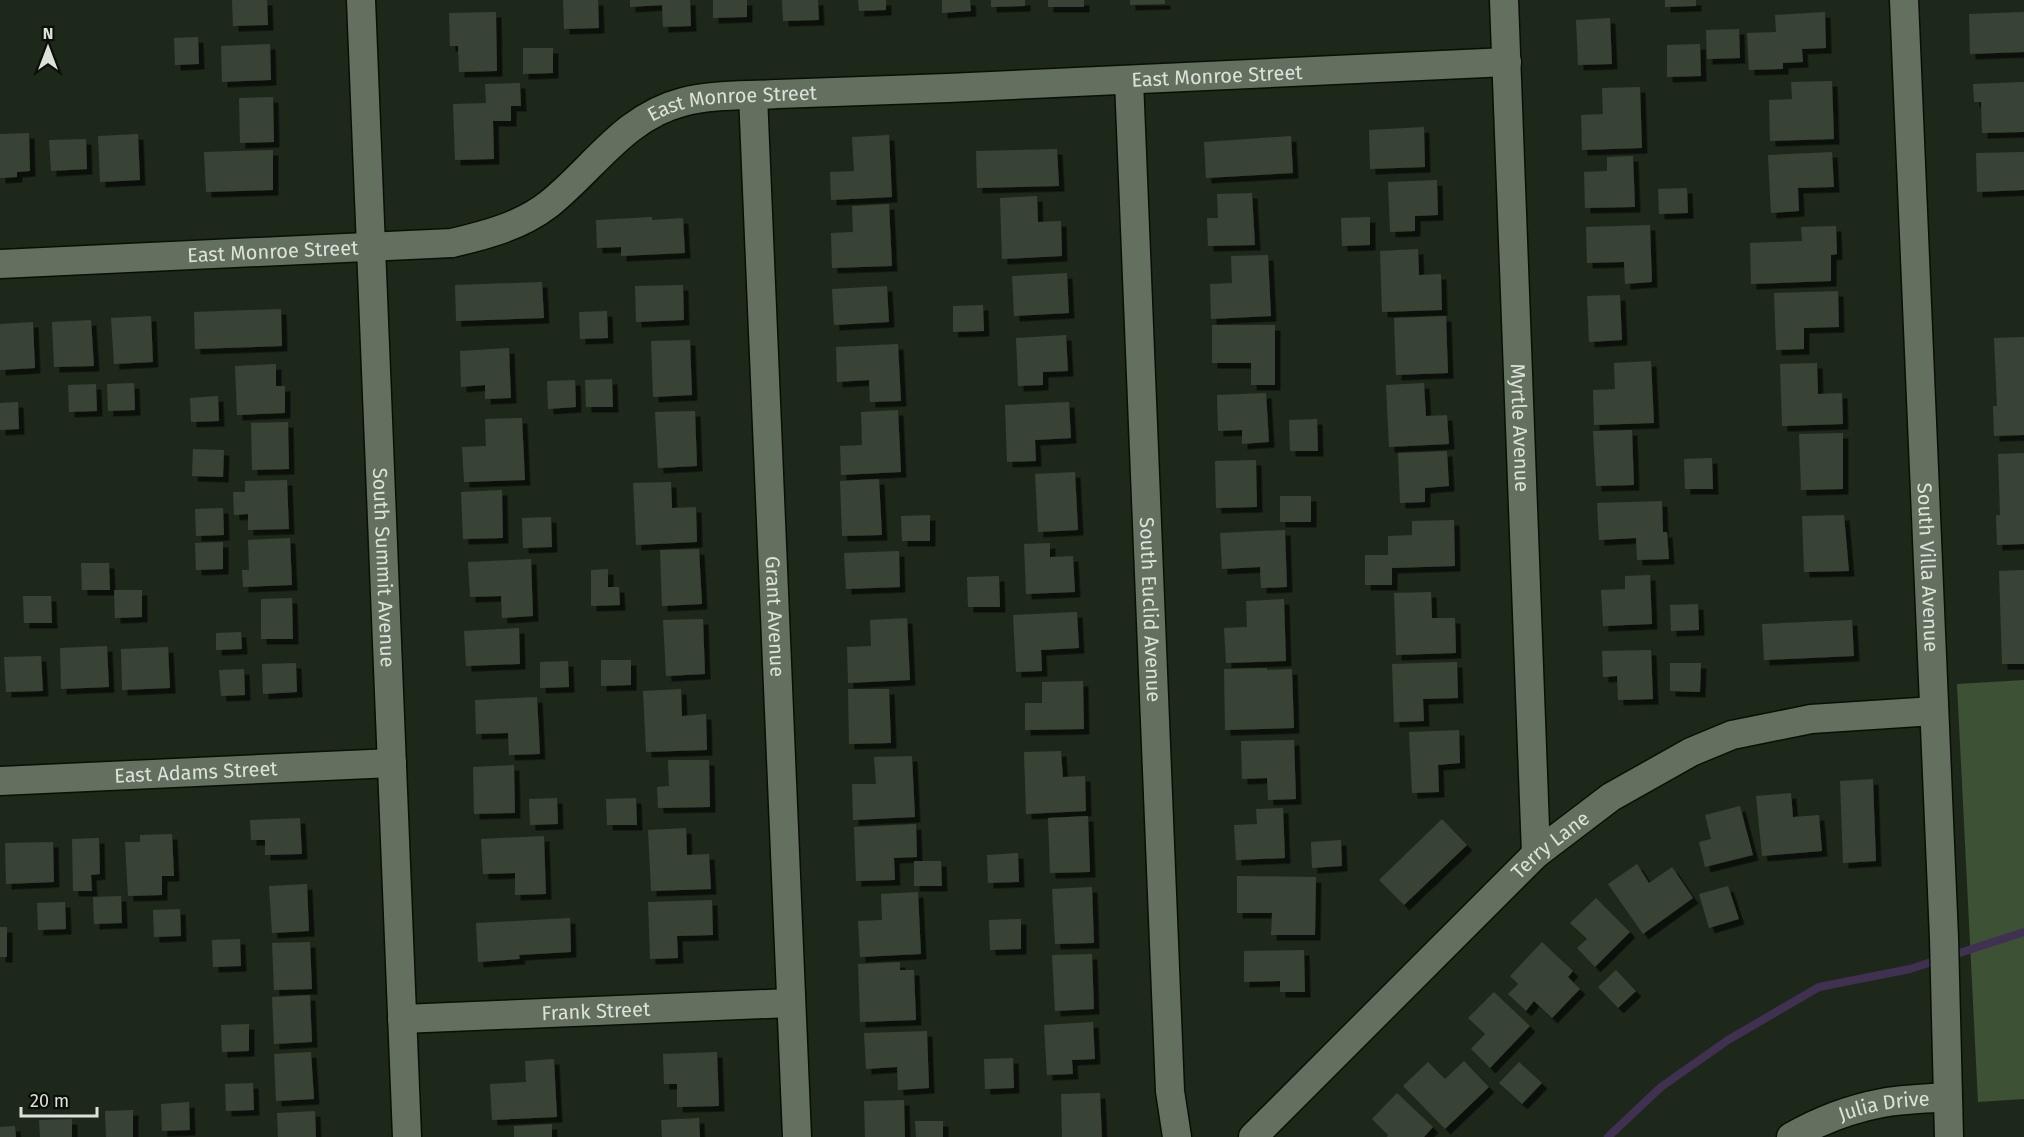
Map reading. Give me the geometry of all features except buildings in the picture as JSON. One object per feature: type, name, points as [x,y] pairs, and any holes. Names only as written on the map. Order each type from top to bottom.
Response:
[{"type":"street","name":"South Summit Avenue","points":[[361,0],[407,1137]]},
{"type":"street","name":"Myrtle Avenue","points":[[1504,0],[1536,854]]},
{"type":"street","name":"South Villa Avenue","points":[[1904,0],[1944,938],[1949,1137]]},
{"type":"street","name":"East Monroe Street","points":[[0,264],[452,243],[492,233],[525,219],[548,204],[614,140],[638,122],[655,112],[686,101],[753,95],[1507,62]]},
{"type":"street","name":"South Euclid Avenue","points":[[1129,80],[1170,1091],[1177,1137]]},
{"type":"street","name":"Grant Avenue","points":[[753,95],[797,1137]]},
{"type":"street","name":"Terry Lane","points":[[1253,1137],[1536,854],[1611,797],[1690,752],[1732,735],[1811,719],[1934,711]]},
{"type":"street","name":"East Adams Street","points":[[0,781],[392,763]]},
{"type":"street","name":"Frank Street","points":[[402,1019],[790,1003]]},
{"type":"street","name":"Julia Drive","points":[[1791,1137],[1824,1120],[1858,1109],[1884,1103],[1947,1097]]},
{"type":"green space","points":[[2024,680],[2024,1099],[1978,1102],[1957,684]]},
{"type":"waterway","points":[[1950,956],[2024,932]]},
{"type":"waterway","points":[[1608,1137],[1661,1087],[1728,1040],[1819,987],[1910,969],[1938,960]]}]
